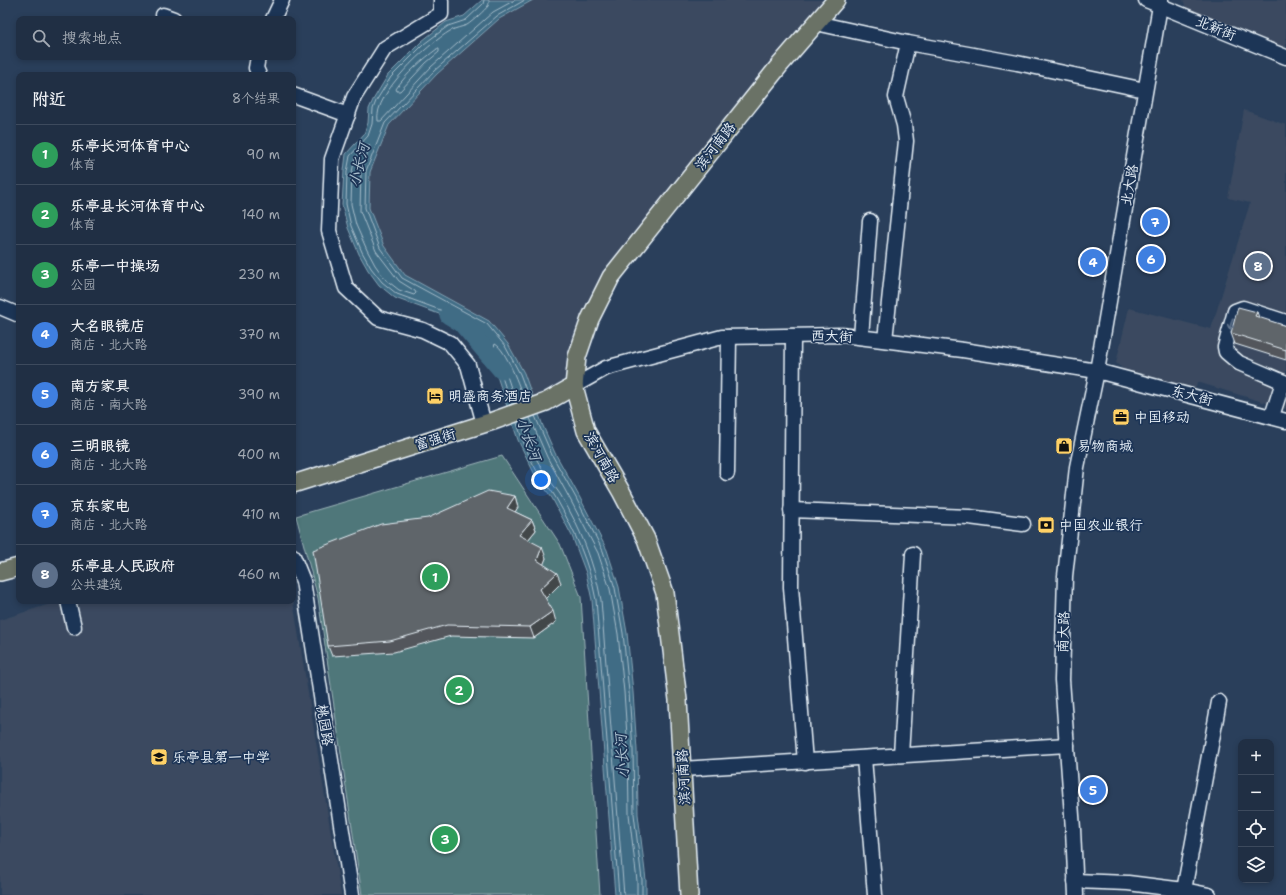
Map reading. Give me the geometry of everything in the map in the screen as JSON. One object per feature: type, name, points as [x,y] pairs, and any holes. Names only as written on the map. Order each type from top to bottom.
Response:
[{"type":"main road","name":"滨河南路","points":[[689,895],[678,700],[665,593],[646,539],[622,493],[586,431],[574,386],[577,356],[590,319],[611,277],[779,66],[836,0]]},
{"type":"main road","name":"富强街","points":[[296,483],[489,423],[546,402],[574,386]]},
{"type":"main road","points":[[0,572],[16,568]]},
{"type":"street","points":[[274,16],[282,0]]},
{"type":"street","points":[[441,0],[441,14],[385,48],[354,97],[332,159],[329,231],[346,288],[378,318],[423,330],[450,343],[468,365],[489,423]]},
{"type":"street","name":"北新街","points":[[1146,0],[1160,3],[1286,57]]},
{"type":"street","name":"北大路","points":[[1097,371],[1160,3]]},
{"type":"street","points":[[816,23],[908,43],[1017,63],[1145,90]]},
{"type":"street","points":[[885,340],[906,141],[904,125],[896,97],[908,43]]},
{"type":"street","points":[[257,60],[256,68],[258,72]]},
{"type":"street","points":[[296,95],[348,115]]},
{"type":"street","points":[[861,337],[870,221]]},
{"type":"street","points":[[0,307],[16,313]]},
{"type":"street","points":[[1272,416],[1284,382],[1240,363],[1226,352],[1225,348],[1235,311],[1243,308],[1286,322]]},
{"type":"street","name":"西大街","points":[[574,386],[606,368],[722,337],[842,335],[963,350],[1097,371]]},
{"type":"street","points":[[793,336],[790,587],[805,762]]},
{"type":"street","points":[[727,473],[729,337]]},
{"type":"street","name":"东大街","points":[[1097,371],[1272,416],[1286,421]]},
{"type":"street","name":"南大路","points":[[1076,888],[1062,680],[1065,576],[1077,466],[1097,371]]},
{"type":"street","points":[[791,510],[969,517],[1023,524]]},
{"type":"street","points":[[901,755],[913,554]]},
{"type":"street","name":"桃园路","points":[[296,564],[303,581],[352,895]]},
{"type":"street","points":[[69,604],[74,627]]},
{"type":"street","points":[[1184,890],[1219,702]]},
{"type":"street","points":[[682,770],[1067,745]]},
{"type":"street","points":[[864,758],[875,895]]},
{"type":"street","points":[[1076,888],[1128,883],[1184,890],[1203,894]]},
{"type":"shaded area","points":[[533,0],[828,0],[605,273],[567,380],[540,395],[534,402],[508,344],[489,321],[405,275],[384,246],[369,208],[370,172],[389,125],[437,74],[499,19]]},
{"type":"shaded area","points":[[1183,0],[1286,0],[1286,49],[1187,10]]},
{"type":"shaded area","points":[[1244,110],[1286,125],[1286,409],[1197,382],[1195,390],[1125,371],[1116,363],[1129,308],[1211,329],[1250,203],[1228,198]]},
{"type":"shaded area","name":"乐亭县第一中学","points":[[50,604],[293,604],[341,895],[0,895],[0,620]]},
{"type":"green space","points":[[502,456],[560,544],[581,597],[600,895],[362,895],[318,598],[296,516]]},
{"type":"water","points":[[482,0],[533,0],[499,19],[437,74],[389,125],[370,172],[369,208],[384,246],[405,275],[489,321],[508,344],[524,373],[543,426],[555,453],[607,550],[619,587],[627,633],[637,750],[638,814],[646,880],[646,895],[615,895],[592,600],[586,573],[572,536],[552,498],[535,475],[518,440],[496,373],[484,346],[469,330],[450,318],[395,298],[379,285],[359,254],[348,228],[342,205],[346,154],[364,134],[368,123],[369,109],[388,75],[422,41],[446,22],[464,16]]},
{"type":"building","points":[[1238,307],[1257,312],[1255,316],[1286,326],[1286,350],[1231,333]]},
{"type":"building","points":[[488,491],[515,496],[507,508],[532,520],[519,535],[542,547],[537,560],[557,573],[540,589],[553,611],[530,627],[447,625],[390,641],[328,646],[313,550],[381,524],[428,518]]},
{"type":"waterway","name":"小长河","points":[[449,315],[462,323],[502,370]]},
{"type":"place","name":"京东家电","points":[[1155,222]]},
{"type":"place","name":"三明眼镜","points":[[1151,259]]},
{"type":"place","name":"大名眼镜店","points":[[1093,262]]},
{"type":"place","name":"乐亭县人民政府","points":[[1258,266]]},
{"type":"place","name":"明盛商务酒店","points":[[435,396]]},
{"type":"place","name":"中国移动","points":[[1121,417]]},
{"type":"place","name":"易物商城","points":[[1064,446]]},
{"type":"place","name":"中国农业银行","points":[[1046,525]]},
{"type":"place","name":"乐亭长河体育中心","points":[[435,577]]},
{"type":"place","name":"乐亭县长河体育中心","points":[[459,690]]},
{"type":"place","name":"乐亭县第一中学","points":[[159,757]]},
{"type":"place","name":"南方家具","points":[[1093,790]]},
{"type":"place","name":"乐亭一中操场","points":[[445,839]]}]
